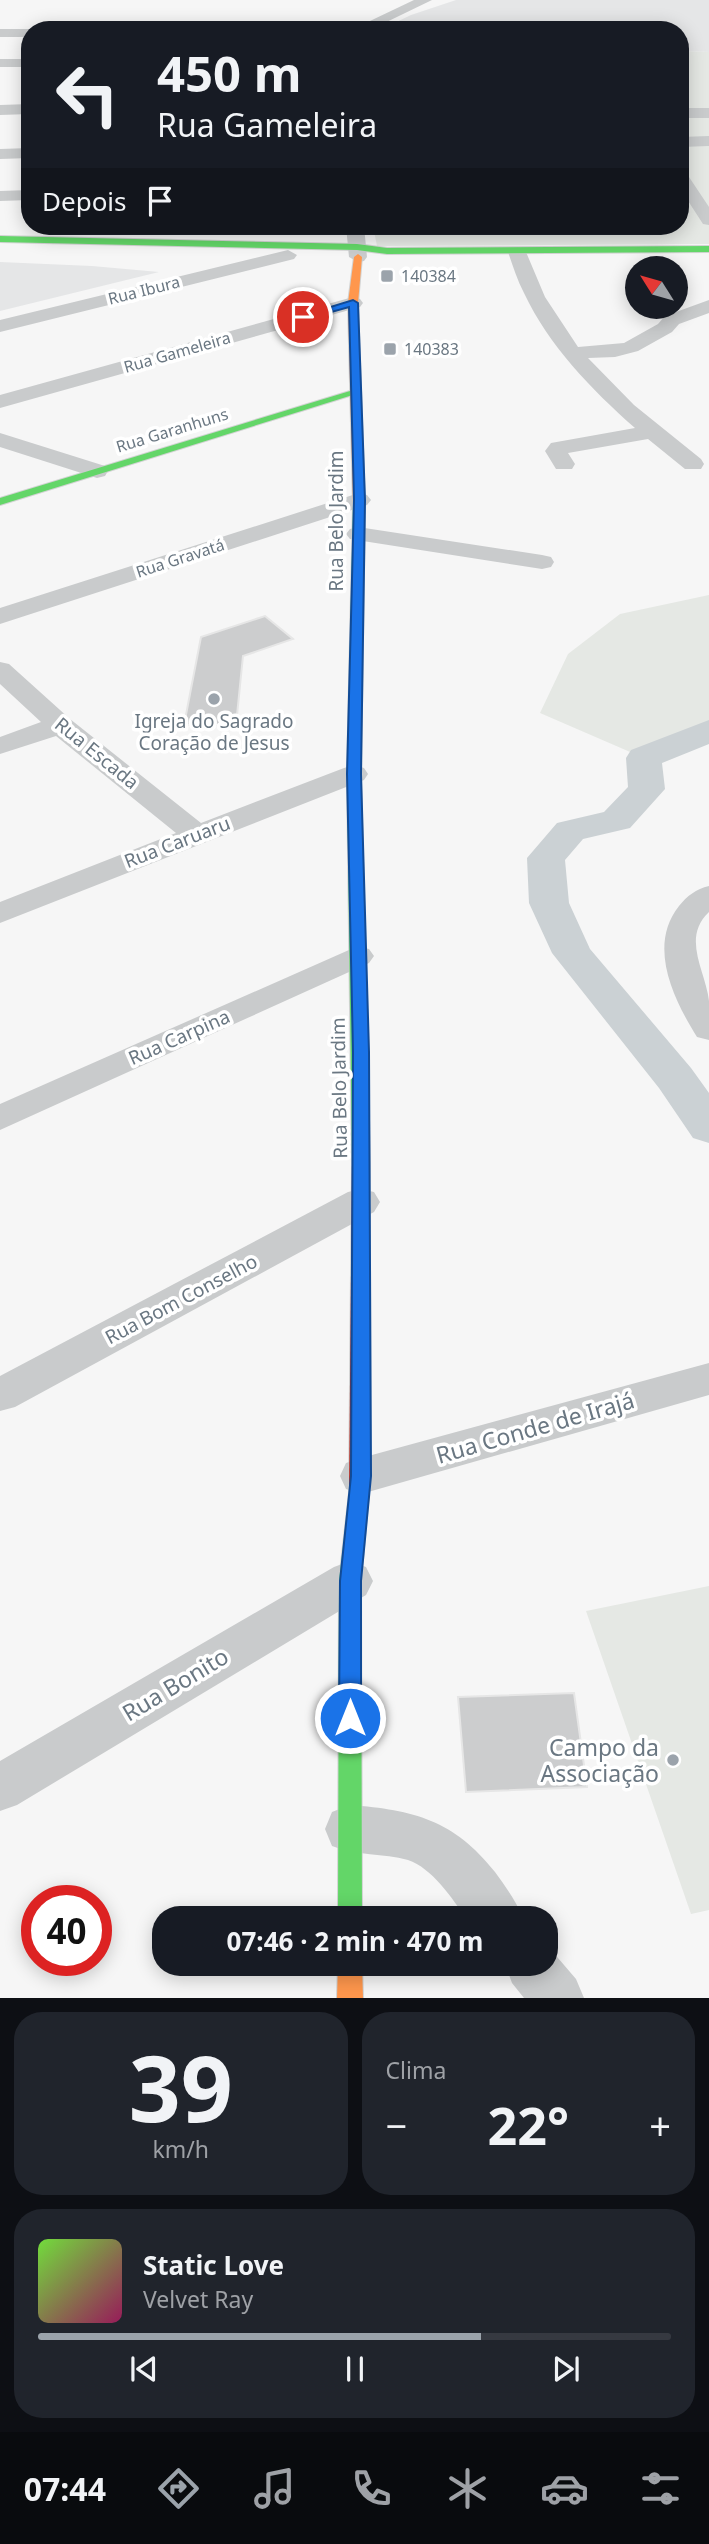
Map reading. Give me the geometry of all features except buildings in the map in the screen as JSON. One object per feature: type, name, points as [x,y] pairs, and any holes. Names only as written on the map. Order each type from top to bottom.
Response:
[{"type":"street","points":[[378,21],[425,0]]},
{"type":"street","points":[[0,33],[21,33]]},
{"type":"street","points":[[0,63],[21,64]]},
{"type":"street","points":[[0,110],[21,109]]},
{"type":"street","points":[[689,113],[709,113]]},
{"type":"street","points":[[689,142],[709,141]]},
{"type":"street","points":[[0,154],[21,153]]},
{"type":"street","points":[[689,171],[700,171]]},
{"type":"street","points":[[689,190],[709,220]]},
{"type":"street","points":[[0,196],[21,195]]},
{"type":"street","points":[[356,235],[357,252]]},
{"type":"street","points":[[0,239],[357,252]]},
{"type":"street","points":[[0,246],[288,255],[387,251],[517,252],[709,248]]},
{"type":"street","name":"Rua Belo Jardim","points":[[350,1906],[351,1581],[361,1476],[361,1202],[354,774],[359,500],[353,303],[357,252]]},
{"type":"street","points":[[517,252],[534,296],[573,353],[607,389],[693,464]]},
{"type":"street","name":"Rua Ibura","points":[[0,326],[288,255]]},
{"type":"street","name":"Rua Gameleira","points":[[0,402],[353,303]]},
{"type":"street","points":[[573,353],[615,351],[631,347],[665,328],[672,320],[709,306]]},
{"type":"street","name":"Rua Garanhuns","points":[[0,502],[354,393]]},
{"type":"street","points":[[564,464],[556,451],[559,448],[654,431]]},
{"type":"street","points":[[0,440],[97,471]]},
{"type":"street","name":"Rua Gravatá","points":[[0,616],[359,500]]},
{"type":"street","points":[[358,534],[542,562]]},
{"type":"street","name":"Rua Escada","points":[[0,670],[61,724],[196,834]]},
{"type":"street","points":[[0,746],[61,724]]},
{"type":"street","name":"Rua Caruaru","points":[[0,913],[354,774]]},
{"type":"street","points":[[709,895],[686,917],[680,941],[682,965],[698,1012],[709,1029]]},
{"type":"street","name":"Rua Carpina","points":[[0,1118],[358,956]]},
{"type":"street","name":"Rua Bom Conselho","points":[[0,1395],[361,1202]]},
{"type":"street","name":"Rua Conde de Irajá","points":[[361,1476],[709,1379]]},
{"type":"street","name":"Rua Bonito","points":[[0,1788],[351,1581]]},
{"type":"street","points":[[350,1829],[418,1839],[446,1857],[473,1885],[488,1906]]},
{"type":"street","points":[[350,1976],[350,1998]]},
{"type":"street","points":[[540,1976],[557,1998]]},
{"type":"shaded area","points":[[456,0],[709,0],[709,52],[689,51],[689,21],[399,21]]},
{"type":"shaded area","points":[[689,51],[709,52],[709,244],[377,246],[375,235],[689,235]]},
{"type":"shaded area","points":[[0,262],[92,266],[159,272],[0,311]]},
{"type":"shaded area","points":[[709,595],[709,726],[644,758],[540,713],[568,654],[620,614]]},
{"type":"shaded area","name":"Campo da Associação","points":[[709,1586],[709,1910],[691,1914],[586,1611]]},
{"type":"waterway","points":[[709,731],[644,758],[647,789],[617,820],[570,831],[546,858],[549,903],[572,953],[675,1078],[709,1127]]},
{"type":"traffic: fast","points":[[0,239],[357,247],[387,251],[709,249]]},
{"type":"traffic: fast","points":[[0,502],[354,393]]},
{"type":"traffic: fast","points":[[359,505],[354,774],[361,1163]]},
{"type":"traffic: fast","points":[[350,1906],[350,1581],[359,1493]]},
{"type":"traffic: slow","points":[[358,257],[353,303],[359,505]]},
{"type":"traffic: slow","points":[[350,1976],[350,1998]]},
{"type":"traffic: jam","points":[[359,1493],[361,1163]]},
{"type":"place","name":"140384","points":[[387,276]]},
{"type":"place","name":"140383","points":[[390,349]]},
{"type":"place","name":"Igreja do Sagrado Coração de Jesus","points":[[214,699]]},
{"type":"place","name":"Campo da Associação","points":[[673,1760]]},
{"type":"route","points":[[303,317],[353,303],[359,500],[354,774],[361,1052],[361,1476],[351,1581],[350,1718]]}]
